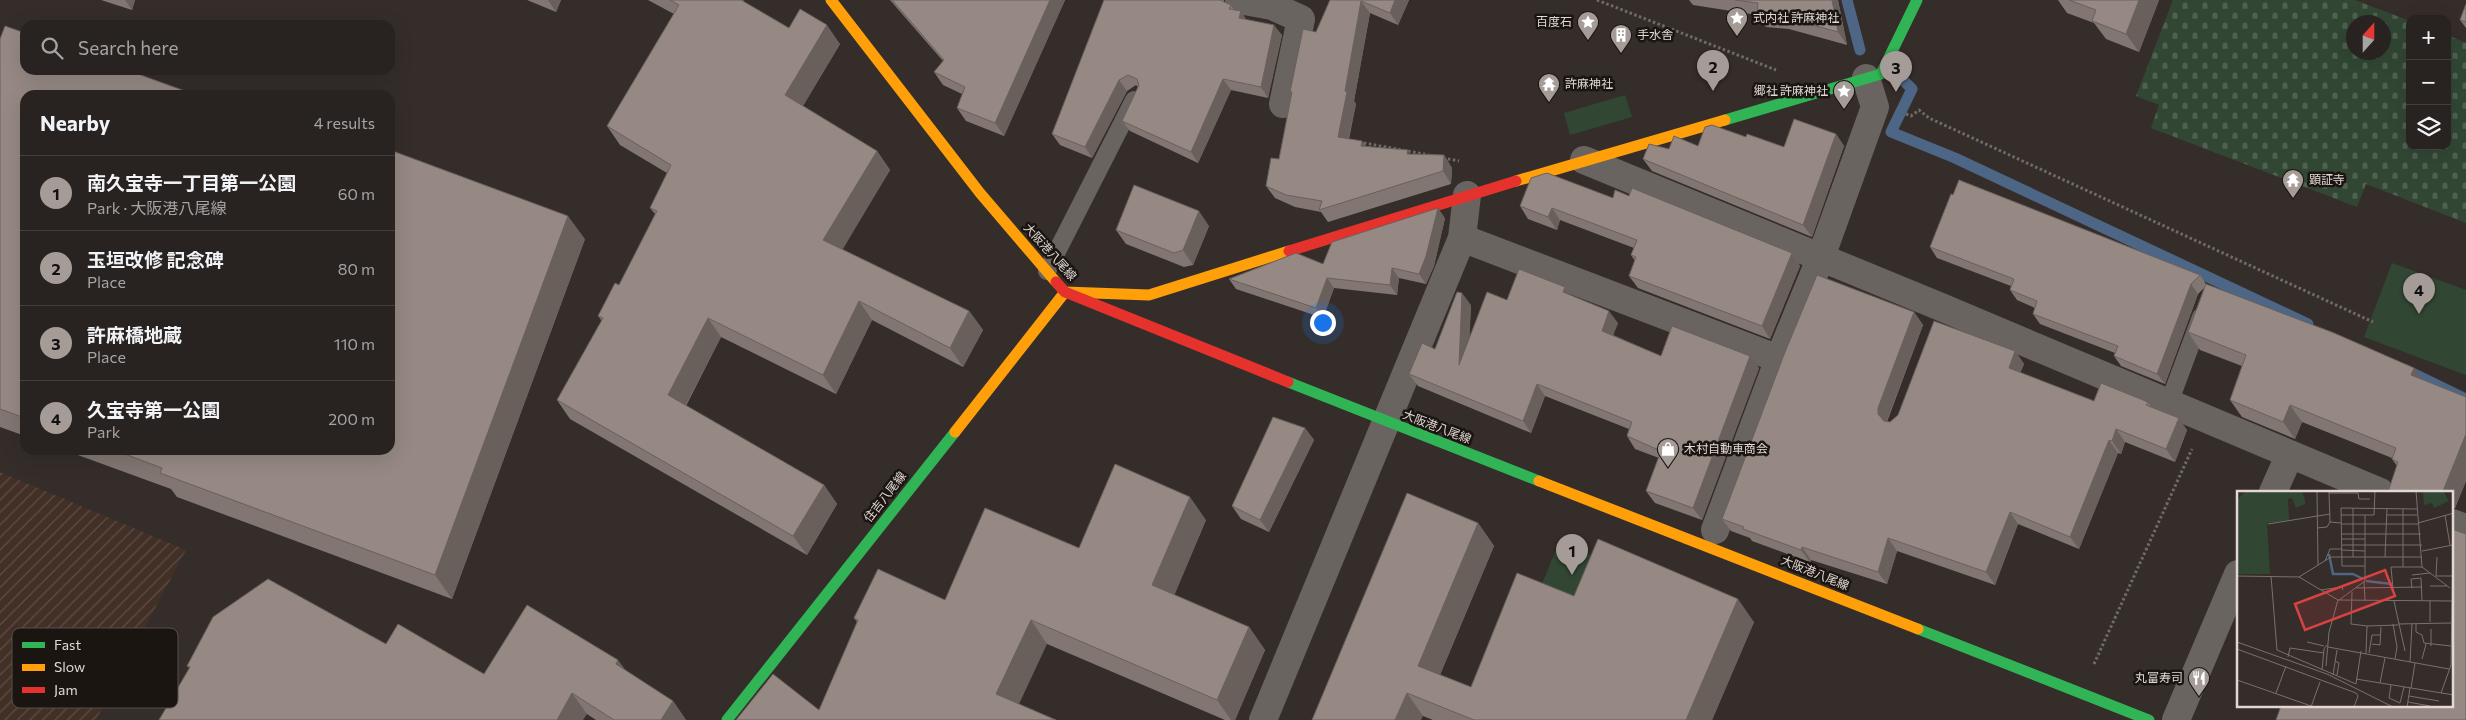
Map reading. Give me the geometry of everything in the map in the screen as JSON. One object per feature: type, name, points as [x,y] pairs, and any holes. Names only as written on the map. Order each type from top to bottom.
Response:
[{"type":"main road","name":"大阪港八尾線","points":[[831,0],[980,193],[1065,292],[1387,422],[2149,720]]},
{"type":"main road","points":[[1065,292],[1148,295],[1467,195],[1882,74],[1917,0]]},
{"type":"main road","name":"住吉八尾線","points":[[727,720],[1065,292]]},
{"type":"street","points":[[1239,0],[1273,3],[1301,19],[1283,104]]},
{"type":"street","points":[[1716,530],[1779,359],[1821,258],[1875,106],[1866,78]]},
{"type":"street","points":[[1584,160],[1821,258],[1938,316],[2169,403],[2378,491]]},
{"type":"street","points":[[1263,720],[1462,238],[1467,195]]},
{"type":"street","points":[[1462,238],[1779,359]]},
{"type":"street","points":[[2274,491],[2290,454]]},
{"type":"street","points":[[2454,524],[2466,528]]},
{"type":"street","points":[[2176,720],[2237,576]]},
{"type":"lane","points":[[1047,271],[1136,96]]},
{"type":"lane","points":[[2169,403],[2208,298]]},
{"type":"path","points":[[1597,0],[1826,90]]},
{"type":"path","points":[[1911,116],[1919,110],[1929,118],[2374,322]]},
{"type":"path","points":[[1351,140],[1467,162]]},
{"type":"path","points":[[2080,693],[2206,419]]},
{"type":"shaded area","points":[[0,472],[186,550],[145,628],[12,628],[12,708],[102,708],[96,720],[0,720]]},
{"type":"green space","points":[[2173,0],[2355,0],[2406,19],[2406,150],[2451,150],[2451,37],[2466,43],[2466,223],[2366,184],[2357,207],[2151,128],[2159,105],[2136,96]]},
{"type":"green space","points":[[1625,95],[1632,117],[1570,135],[1564,113]]},
{"type":"green space","points":[[2392,263],[2466,290],[2466,375],[2364,337]]},
{"type":"green space","points":[[1559,542],[1604,560],[1584,608],[1540,589]]},
{"type":"building","points":[[670,0],[741,0],[789,28],[800,9],[827,25],[785,95],[877,151],[823,240],[969,311],[950,348],[859,301],[823,375],[708,318],[668,395],[824,485],[793,536],[557,400],[603,318],[598,316],[615,283],[619,285],[657,211],[650,208],[671,165],[607,126],[679,5]]},
{"type":"building","points":[[892,0],[1050,0],[995,123],[957,108],[965,87],[934,72],[944,60]]},
{"type":"building","points":[[1104,0],[1220,0],[1231,5],[1229,9],[1241,11],[1239,18],[1274,25],[1261,87],[1223,79],[1191,152],[1122,121],[1139,85],[1137,79],[1128,75],[1119,80],[1085,147],[1052,134]]},
{"type":"building","points":[[1330,0],[1395,0],[1390,13],[1361,1],[1338,137],[1362,141],[1361,146],[1408,150],[1407,154],[1444,155],[1443,171],[1319,210],[1322,201],[1286,195],[1266,186],[1271,158],[1279,159],[1303,29],[1316,32]]},
{"type":"building","points":[[1735,0],[1832,0],[1838,32],[1780,16],[1757,14],[1758,3]]},
{"type":"building","points":[[2069,0],[2139,0],[2126,34],[2092,21],[2096,10]]},
{"type":"building","points":[[2466,4],[2466,22],[2460,20]]},
{"type":"building","points":[[5,26],[20,31],[20,75],[141,75],[182,90],[20,90],[20,416],[0,409],[0,39]]},
{"type":"building","points":[[1794,119],[1836,134],[1803,225],[1643,159],[1649,144],[1669,149],[1674,136],[1698,146],[1705,127],[1712,125],[1746,137],[1747,134],[1784,147]]},
{"type":"building","points":[[395,152],[568,216],[435,575],[160,473],[162,468],[127,455],[395,455]]},
{"type":"building","points":[[1547,173],[1613,198],[1615,190],[1629,196],[1632,188],[1792,253],[1762,326],[1629,276],[1636,257],[1631,255],[1637,240],[1552,208],[1548,217],[1520,206],[1531,178]]},
{"type":"building","points":[[1959,180],[2200,275],[2191,284],[2157,374],[2114,356],[2118,346],[2033,314],[2037,301],[2010,290],[2014,279],[1930,247],[1951,194],[1953,195]]},
{"type":"building","points":[[1134,185],[1199,211],[1183,250],[1174,253],[1116,230]]},
{"type":"building","points":[[1438,208],[1426,256],[1419,274],[1392,268],[1390,285],[1327,278],[1316,308],[1229,279],[1296,253],[1323,264],[1332,242]]},
{"type":"building","points":[[1519,269],[1565,287],[1563,292],[1609,311],[1602,331],[1661,356],[1672,326],[1750,356],[1693,508],[1646,491],[1661,451],[1627,436],[1632,422],[1537,384],[1523,421],[1409,374],[1422,343],[1435,349],[1457,292],[1462,293],[1459,365],[1487,292],[1507,300]]},
{"type":"building","points":[[1817,275],[1914,312],[1878,408],[1878,414],[1884,421],[1890,422],[1898,415],[1934,321],[2015,351],[2009,368],[2094,401],[2101,383],[2148,402],[2146,405],[2179,418],[2166,449],[2116,429],[2112,441],[2109,440],[2070,537],[2010,512],[1986,572],[1888,538],[1878,572],[1802,547],[1801,550],[1743,529],[1744,527],[1722,519],[1785,352]]},
{"type":"building","points":[[2206,284],[2334,333],[2414,368],[2411,375],[2466,397],[2466,434],[2443,491],[2388,491],[2398,462],[2392,459],[2396,448],[2290,405],[2283,422],[2230,400],[2246,355],[2188,332]]},
{"type":"building","points":[[1273,417],[1305,428],[1260,520],[1232,506]]},
{"type":"building","points":[[1115,464],[1190,497],[1152,585],[1249,627],[1217,700],[1031,620],[996,694],[1056,720],[736,720],[773,674],[819,710],[858,620],[854,618],[878,569],[945,600],[985,508],[1079,548]]},
{"type":"building","points":[[1407,493],[1478,523],[1418,666],[1471,687],[1517,573],[1574,596],[1598,539],[1738,599],[1686,720],[1474,720],[1407,693],[1395,720],[1312,720]]},
{"type":"building","points":[[2454,530],[2466,534],[2466,720],[2276,720],[2280,708],[2454,708]]},
{"type":"building","points":[[268,579],[386,644],[398,624],[484,674],[527,605],[618,660],[616,664],[673,701],[661,720],[614,720],[572,693],[557,720],[159,720],[166,708],[178,708],[178,688],[190,667],[187,666],[213,617]]},
{"type":"waterway","points":[[1847,0],[1860,50]]},
{"type":"waterway","points":[[1899,76],[1912,89],[1891,132],[1955,158],[2308,324]]},
{"type":"waterway","points":[[2406,370],[2466,399]]},
{"type":"traffic: fast","points":[[1725,120],[1881,74],[1917,0]]},
{"type":"traffic: fast","points":[[1288,382],[1539,481]]},
{"type":"traffic: fast","points":[[727,720],[955,432]]},
{"type":"traffic: fast","points":[[1918,629],[2149,720]]},
{"type":"traffic: slow","points":[[831,0],[980,193],[1056,282]]},
{"type":"traffic: slow","points":[[1516,181],[1725,120]]},
{"type":"traffic: slow","points":[[955,432],[1065,292],[1149,295],[1289,251]]},
{"type":"traffic: slow","points":[[1539,481],[1918,629]]},
{"type":"traffic: jam","points":[[1289,251],[1516,181]]},
{"type":"traffic: jam","points":[[1056,282],[1065,292],[1288,382]]},
{"type":"place","name":"式内社 許麻神社","points":[[1737,37]]},
{"type":"place","name":"百度石","points":[[1588,41]]},
{"type":"place","name":"手水舎","points":[[1621,54]]},
{"type":"place","name":"玉垣改修 記念碑","points":[[1713,91]]},
{"type":"place","name":"許麻橋地蔵","points":[[1896,92]]},
{"type":"place","name":"許麻神社","points":[[1549,103]]},
{"type":"place","name":"郷社 許麻神社","points":[[1844,110]]},
{"type":"place","name":"顕証寺","points":[[2293,199]]},
{"type":"place","name":"久宝寺第一公園","points":[[2419,314]]},
{"type":"place","name":"木村自動車商会","points":[[1668,468]]},
{"type":"place","name":"南久宝寺一丁目第一公園","points":[[1572,575]]},
{"type":"place","name":"丸富寿司","points":[[2199,697]]}]
